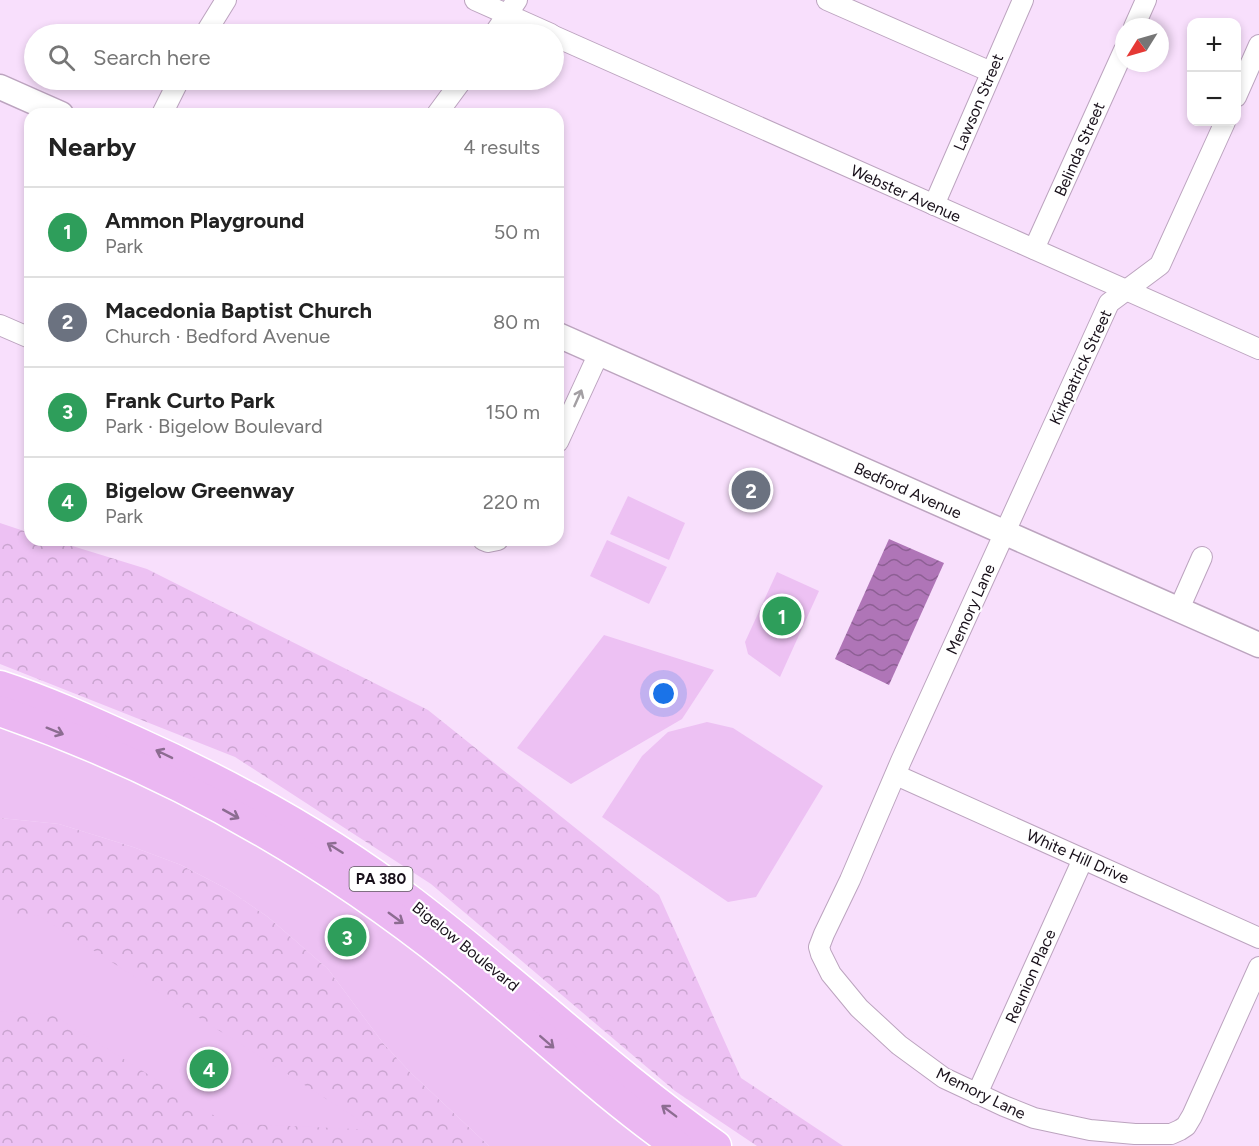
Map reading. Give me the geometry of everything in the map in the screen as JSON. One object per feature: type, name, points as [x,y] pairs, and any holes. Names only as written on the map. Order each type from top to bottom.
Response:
[{"type":"main road","name":"Bigelow Boulevard","points":[[0,686],[85,718],[162,753],[292,822],[363,866],[482,957],[664,1107],[717,1146]]},
{"type":"main road","name":"Bigelow Boulevard","points":[[0,711],[86,743],[157,776],[214,804],[326,870],[454,963],[623,1105],[677,1146]]},
{"type":"street","points":[[211,24],[226,0]]},
{"type":"street","name":"Webster Avenue","points":[[474,0],[513,7],[537,24]]},
{"type":"street","points":[[827,0],[991,72]]},
{"type":"street","name":"Lawson Street","points":[[934,205],[1023,0]]},
{"type":"street","points":[[1138,18],[1146,0]]},
{"type":"street","points":[[501,24],[513,7]]},
{"type":"street","name":"Webster Avenue","points":[[564,40],[1258,347]]},
{"type":"street","points":[[1241,85],[1259,45]]},
{"type":"street","name":"Belinda Street","points":[[1034,249],[1115,70]]},
{"type":"street","points":[[0,87],[48,108]]},
{"type":"street","points":[[165,108],[174,90]]},
{"type":"street","points":[[441,108],[455,90]]},
{"type":"street","name":"Kirkpatrick Street","points":[[1005,534],[1109,303],[1160,265],[1224,126]]},
{"type":"street","points":[[0,325],[24,335]]},
{"type":"street","name":"Bedford Avenue","points":[[564,338],[1259,645]]},
{"type":"street","points":[[564,429],[599,353]]},
{"type":"street","name":"Memory Lane","points":[[1005,534],[822,938],[819,947],[831,974],[859,1008],[899,1045],[944,1078],[1034,1118],[1090,1130],[1160,1135],[1180,1130],[1186,1126],[1192,1116],[1259,967]]},
{"type":"street","points":[[1179,609],[1202,557]]},
{"type":"street","name":"White Hill Drive","points":[[896,775],[1259,938]]},
{"type":"street","name":"Reunion Place","points":[[977,1094],[1083,859]]},
{"type":"green space","points":[[628,496],[685,523],[669,560],[610,534]]},
{"type":"green space","points":[[0,523],[24,531],[24,546],[72,546],[147,569],[428,710],[659,895],[741,1078],[843,1146],[757,1146],[675,1091],[431,884],[235,757],[0,664]]},
{"type":"green space","points":[[607,540],[667,567],[649,604],[590,576]]},
{"type":"green space","points":[[777,572],[819,591],[780,677],[748,654],[745,642]]},
{"type":"green space","points":[[604,635],[714,670],[682,719],[571,784],[517,748]]},
{"type":"green space","points":[[0,722],[126,772],[298,866],[430,958],[659,1146],[489,1146],[410,1072],[383,1043],[328,969],[268,917],[227,889],[181,865],[133,847],[59,824],[0,818]]},
{"type":"green space","points":[[707,722],[733,728],[823,786],[756,897],[728,902],[602,817],[642,756],[668,732]]},
{"type":"green space","points":[[0,818],[59,824],[133,847],[181,865],[227,889],[268,917],[328,969],[383,1043],[410,1072],[489,1146],[0,1146]]},
{"type":"green space","points":[[38,915],[375,1130],[226,1123],[53,1015],[0,1011],[0,920]]},
{"type":"water","points":[[889,539],[944,563],[889,685],[835,659]]},
{"type":"place","name":"Macedonia Baptist Church","points":[[751,490]]},
{"type":"place","name":"Ammon Playground","points":[[782,616]]},
{"type":"place","name":"Frank Curto Park","points":[[347,937]]},
{"type":"place","name":"Bigelow Greenway","points":[[209,1069]]}]
